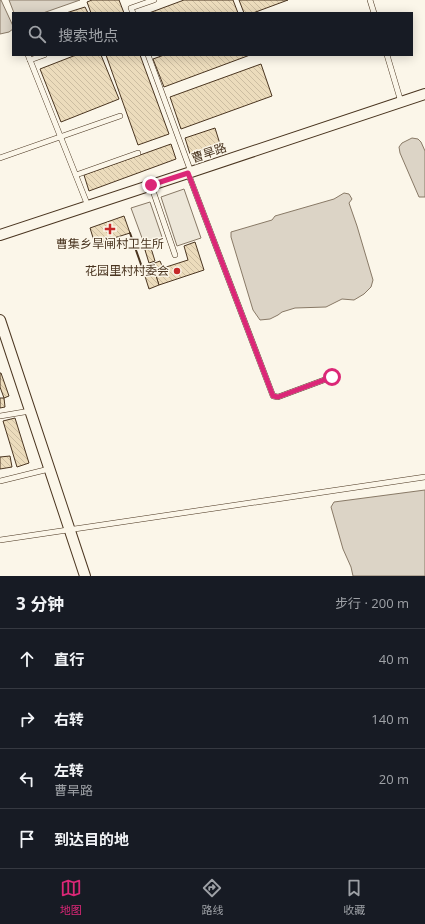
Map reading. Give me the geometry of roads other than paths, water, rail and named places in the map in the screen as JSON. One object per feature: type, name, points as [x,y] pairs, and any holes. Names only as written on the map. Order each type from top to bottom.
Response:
[{"type":"street","name":"曹旱路","points":[[0,235],[425,94]]},
{"type":"street","points":[[0,320],[85,576]]},
{"type":"lane","points":[[133,12],[131,8],[154,0]]},
{"type":"lane","points":[[370,0],[374,12]]},
{"type":"lane","points":[[148,56],[273,396],[278,397],[332,377]]},
{"type":"lane","points":[[387,56],[401,102]]},
{"type":"lane","points":[[29,57],[88,206]]},
{"type":"lane","points":[[0,158],[120,116]]},
{"type":"lane","points":[[76,175],[138,153]]},
{"type":"lane","points":[[151,185],[174,256]]},
{"type":"lane","points":[[0,416],[30,411]]},
{"type":"lane","points":[[0,481],[49,469]]},
{"type":"lane","points":[[0,540],[425,478]]},
{"type":"place","name":"曹集乡旱闸村卫生所","points":[[110,229]]},
{"type":"place","name":"花园里村村委会","points":[[177,271]]}]
